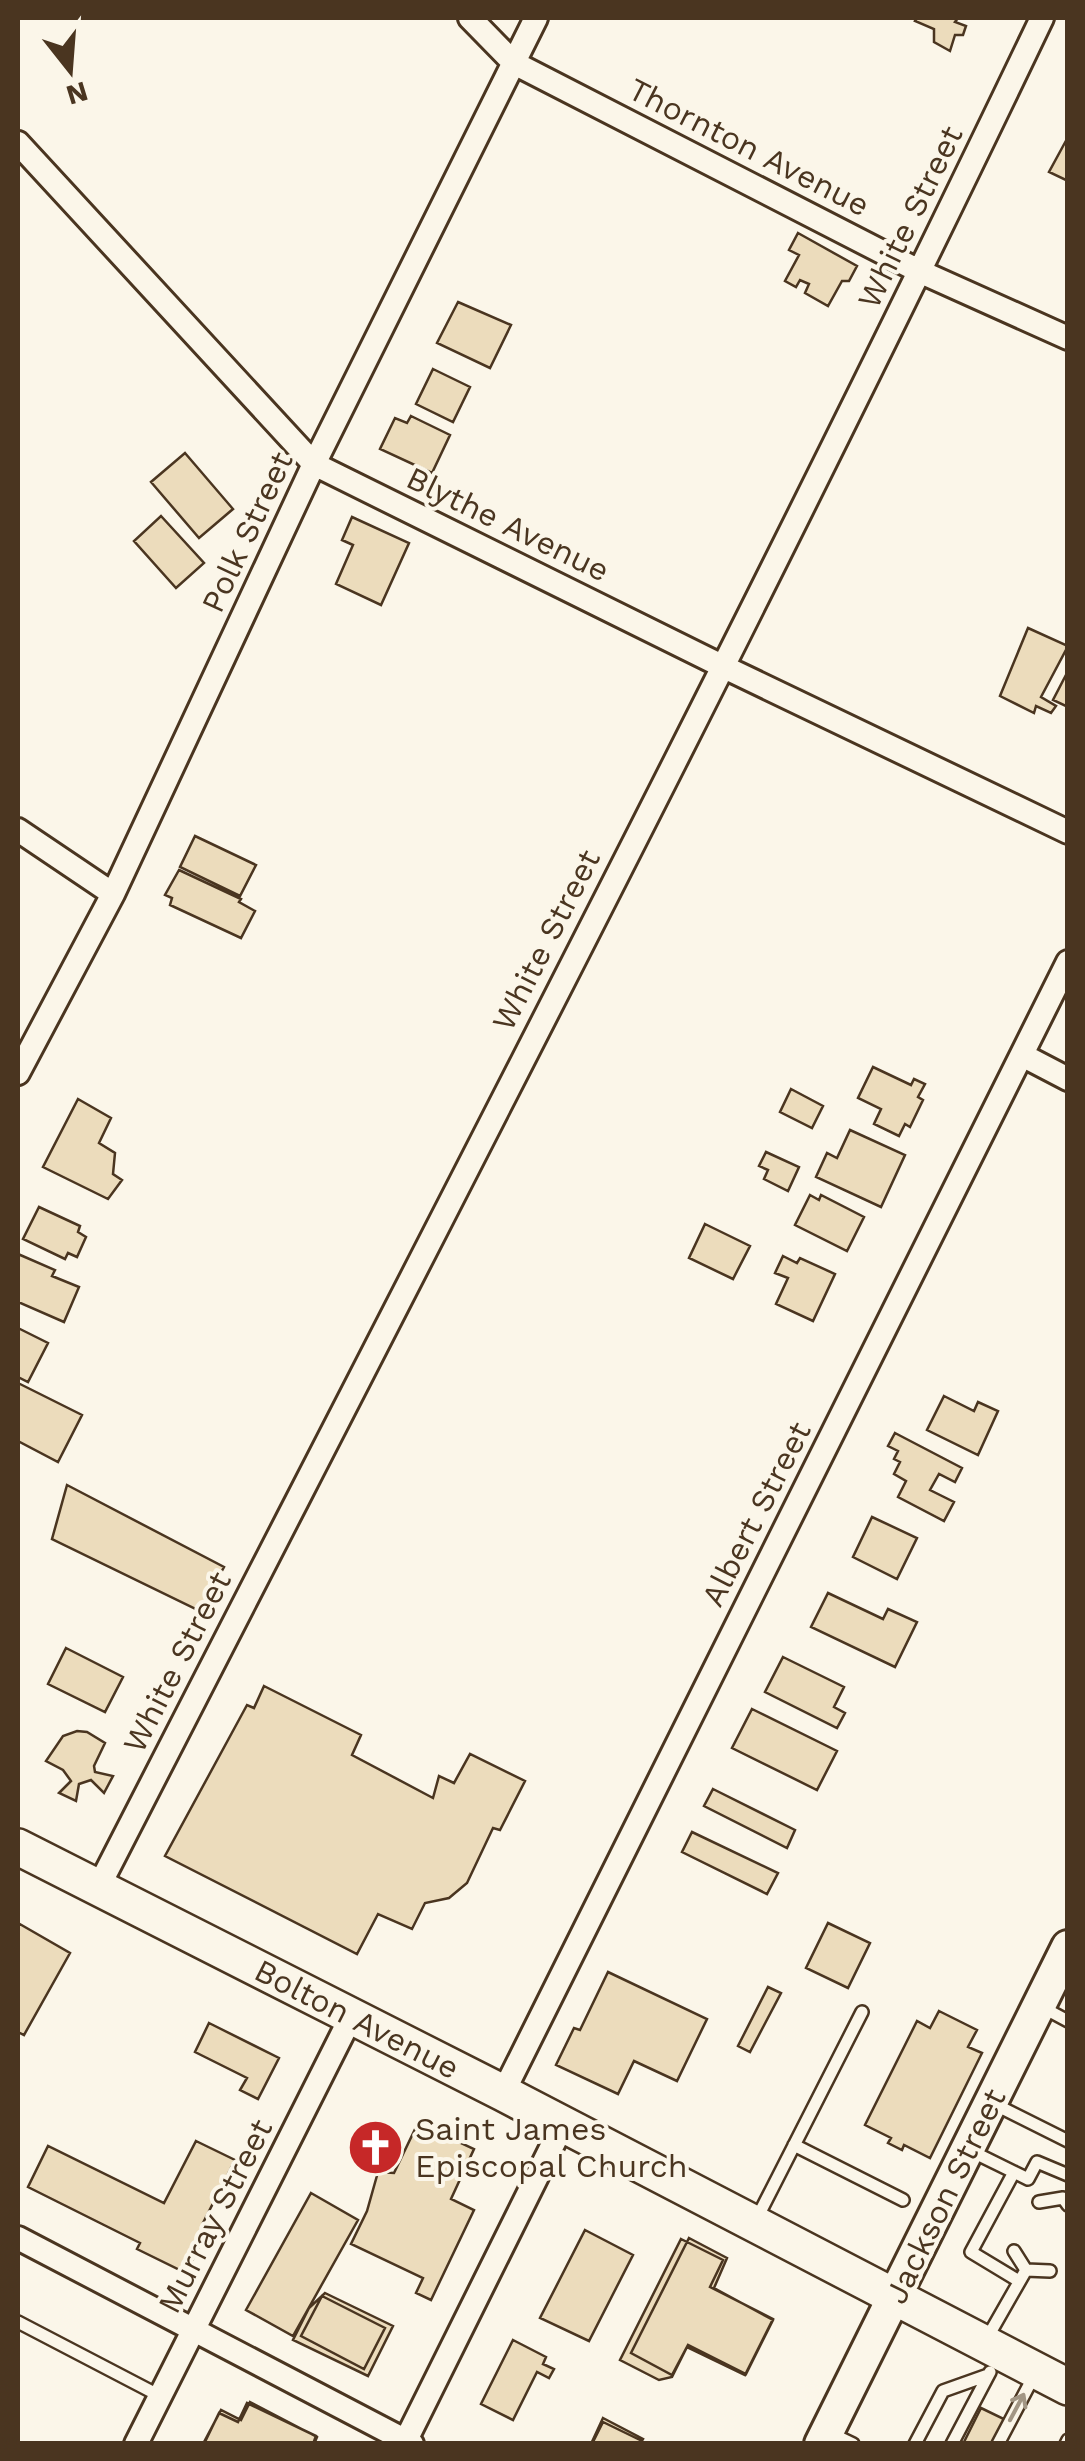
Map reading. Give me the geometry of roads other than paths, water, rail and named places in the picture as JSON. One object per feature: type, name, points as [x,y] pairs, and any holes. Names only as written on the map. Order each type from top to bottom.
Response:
[{"type":"main road","name":"Bolton Avenue","points":[[18,1847],[503,2093],[894,2298],[991,2357],[1052,2379]]},
{"type":"main road","name":"Jackson Street","points":[[834,2440],[894,2298],[991,2102],[1053,2013],[1068,1947]]},
{"type":"street","name":"Thornton Avenue","points":[[470,18],[514,63],[921,272],[1068,338]]},
{"type":"street","name":"Polk Street","points":[[18,1073],[113,894],[314,464],[536,18]]},
{"type":"street","name":"White Street","points":[[98,1888],[921,272],[1042,18]]},
{"type":"street","name":"Blythe Avenue","points":[[18,143],[314,464],[1068,832]]},
{"type":"street","points":[[18,830],[113,894]]},
{"type":"street","name":"Albert Street","points":[[503,2093],[1068,962]]},
{"type":"street","points":[[1022,1056],[1068,1079]]},
{"type":"street","name":"Murray Street","points":[[136,2444],[352,2017]]},
{"type":"street","points":[[18,2238],[408,2442],[562,2126]]},
{"type":"lane","points":[[753,2225],[862,2012]]},
{"type":"lane","points":[[991,2102],[1068,2141]]},
{"type":"lane","points":[[794,2145],[902,2200]]},
{"type":"lane","points":[[968,2149],[1028,2179],[1037,2162],[1068,2175]]},
{"type":"lane","points":[[1014,2172],[971,2252],[1023,2275],[1050,2271]]},
{"type":"lane","points":[[1039,2202],[1066,2197]]},
{"type":"lane","points":[[952,2444],[1023,2275],[1014,2251]]},
{"type":"lane","points":[[18,2322],[160,2396]]},
{"type":"lane","points":[[915,2444],[943,2391],[991,2357]]},
{"type":"lane","points":[[998,2444],[1052,2379]]},
{"type":"place","name":"Saint James Episcopal Church","points":[[376,2147]]}]
